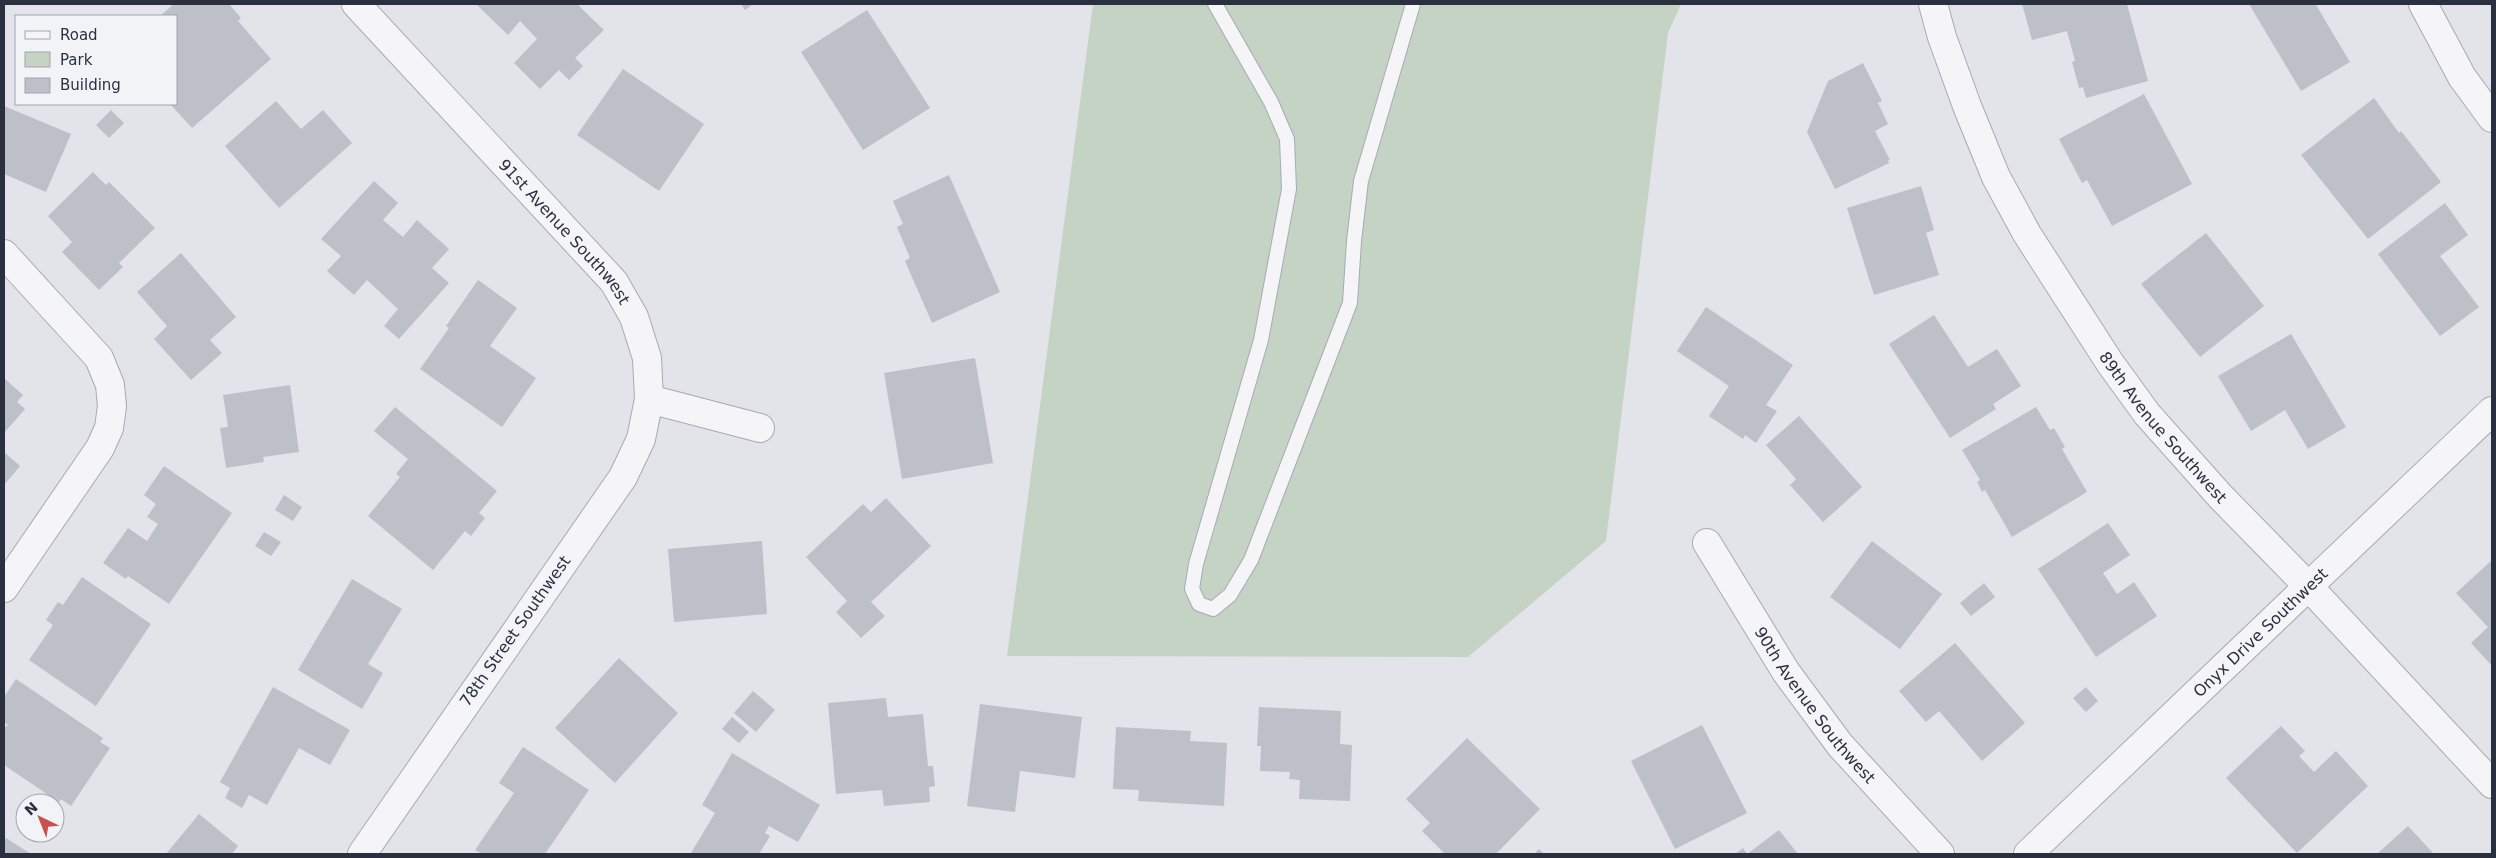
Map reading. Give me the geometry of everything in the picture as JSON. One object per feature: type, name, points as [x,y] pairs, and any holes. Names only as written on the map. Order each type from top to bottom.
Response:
[{"type":"street","name":"91st Avenue Southwest","points":[[356,4],[614,282],[634,317],[639,333],[646,358],[649,399]]},
{"type":"street","name":"89th Avenue Southwest","points":[[1933,4],[1942,37],[1967,106],[1996,177],[2027,234],[2110,363],[2147,414],[2220,496],[2309,586],[2492,784]]},
{"type":"street","points":[[2423,4],[2462,77],[2492,118]]},
{"type":"street","points":[[4,254],[98,358],[110,385],[112,406],[109,428],[100,448],[4,588]]},
{"type":"street","points":[[649,399],[760,428]]},
{"type":"street","name":"78th Street Southwest","points":[[362,854],[623,477],[641,439],[649,399]]},
{"type":"street","name":"Onyx Drive Southwest","points":[[2028,854],[2492,411]]},
{"type":"street","name":"90th Avenue Southwest","points":[[1707,543],[1786,672],[1818,716],[1840,745],[1940,854]]},
{"type":"lane","points":[[1215,4],[1271,102],[1287,139],[1290,189],[1261,340],[1196,564],[1192,589],[1198,604],[1213,609],[1230,596],[1251,560],[1350,303],[1354,241],[1361,181],[1413,4]]},
{"type":"green space","points":[[1093,4],[1681,4],[1668,33],[1606,541],[1468,657],[1007,656]]},
{"type":"building","points":[[174,4],[229,4],[241,18],[238,21],[271,59],[192,128],[171,105],[178,105],[178,15],[161,15]]},
{"type":"building","points":[[577,4],[604,30],[575,58],[583,66],[569,80],[559,70],[540,89],[514,63],[537,39],[520,21],[508,35],[477,5]]},
{"type":"building","points":[[741,4],[753,4],[745,10]]},
{"type":"building","points":[[2022,4],[2127,4],[2148,81],[2086,98],[2083,87],[2079,88],[2072,62],[2075,61],[2067,31],[2032,40]]},
{"type":"building","points":[[2249,4],[2319,4],[2316,5],[2350,62],[2301,91]]},
{"type":"building","points":[[867,10],[930,108],[863,150],[801,52]]},
{"type":"building","points":[[1863,63],[1882,101],[1878,103],[1888,124],[1875,131],[1890,160],[1888,160],[1889,163],[1835,189],[1807,132],[1828,81]]},
{"type":"building","points":[[623,69],[704,124],[659,191],[577,135]]},
{"type":"building","points":[[2144,94],[2192,184],[2112,226],[2087,180],[2082,183],[2059,139]]},
{"type":"building","points":[[2374,98],[2399,133],[2401,131],[2441,182],[2368,239],[2301,155]]},
{"type":"building","points":[[276,101],[301,129],[323,110],[352,143],[279,208],[225,146]]},
{"type":"building","points":[[4,106],[71,134],[46,192],[4,174]]},
{"type":"building","points":[[111,110],[124,123],[109,138],[96,125]]},
{"type":"building","points":[[93,172],[106,185],[109,182],[155,228],[119,263],[123,267],[99,290],[62,252],[72,242],[48,216]]},
{"type":"building","points":[[949,175],[1000,292],[932,323],[905,261],[910,258],[897,227],[903,224],[893,201]]},
{"type":"building","points":[[374,181],[398,203],[383,220],[403,237],[417,220],[449,249],[432,268],[449,283],[399,339],[384,326],[398,309],[367,280],[354,295],[327,271],[341,256],[321,239]]},
{"type":"building","points":[[1921,186],[1934,230],[1926,233],[1939,275],[1874,295],[1847,208]]},
{"type":"building","points":[[2445,203],[2468,235],[2440,256],[2479,307],[2440,336],[2378,254]]},
{"type":"building","points":[[2206,233],[2264,306],[2200,357],[2141,284]]},
{"type":"building","points":[[181,253],[236,317],[210,340],[222,353],[191,380],[154,339],[167,326],[137,292]]},
{"type":"building","points":[[478,280],[517,308],[490,346],[536,378],[502,427],[420,369],[449,328],[446,326]]},
{"type":"building","points":[[1706,307],[1793,365],[1766,405],[1777,411],[1756,443],[1745,435],[1743,439],[1709,416],[1729,386],[1677,351]]},
{"type":"building","points":[[1934,315],[1968,367],[1997,349],[2021,386],[1993,404],[1996,409],[1950,438],[1889,344]]},
{"type":"building","points":[[2291,334],[2346,427],[2308,449],[2285,410],[2251,431],[2218,376]]},
{"type":"building","points":[[975,358],[993,463],[902,479],[884,373]]},
{"type":"building","points":[[4,378],[23,395],[17,402],[25,409],[4,433]]},
{"type":"building","points":[[290,385],[299,452],[263,457],[264,462],[226,468],[220,428],[228,427],[223,395]]},
{"type":"building","points":[[395,407],[497,491],[479,513],[485,518],[471,536],[465,531],[433,570],[368,516],[400,477],[396,474],[408,459],[374,431]]},
{"type":"building","points":[[2036,407],[2050,430],[2054,428],[2065,447],[2062,449],[2087,492],[2012,537],[1985,490],[1982,492],[1977,482],[1980,480],[1962,450]]},
{"type":"building","points":[[1799,416],[1862,487],[1823,522],[1790,485],[1796,479],[1766,445]]},
{"type":"building","points":[[4,452],[20,466],[4,485]]},
{"type":"building","points":[[164,466],[232,513],[169,604],[128,576],[126,579],[103,563],[128,528],[147,541],[158,524],[147,517],[156,504],[144,495]]},
{"type":"building","points":[[284,495],[302,507],[293,521],[275,510]]},
{"type":"building","points":[[886,498],[931,546],[871,602],[885,616],[861,638],[836,612],[847,601],[806,557],[863,504],[871,512]]},
{"type":"building","points":[[2108,523],[2130,555],[2103,573],[2117,594],[2134,582],[2157,616],[2096,657],[2038,569]]},
{"type":"building","points":[[264,532],[281,542],[271,556],[255,546]]},
{"type":"building","points":[[762,541],[767,614],[674,622],[668,549]]},
{"type":"building","points":[[1872,541],[1942,594],[1900,649],[1830,597]]},
{"type":"building","points":[[2492,560],[2492,666],[2471,643],[2488,627],[2456,593]]},
{"type":"building","points":[[82,577],[151,624],[96,706],[29,660],[53,625],[46,620],[58,602],[63,605]]},
{"type":"building","points":[[352,579],[402,609],[368,664],[383,673],[362,709],[298,670]]},
{"type":"building","points":[[1984,583],[1995,597],[1971,616],[1960,603]]},
{"type":"building","points":[[1955,643],[2025,723],[1982,761],[1939,711],[1926,722],[1899,691]]},
{"type":"building","points":[[619,658],[678,713],[615,783],[555,728]]},
{"type":"building","points":[[16,679],[103,738],[100,742],[110,748],[71,806],[65,802],[65,793],[46,793],[4,765],[4,728],[8,725],[4,722],[4,697]]},
{"type":"building","points":[[273,687],[350,730],[330,765],[299,748],[267,805],[249,795],[242,808],[225,798],[230,788],[220,782]]},
{"type":"building","points":[[2086,687],[2098,701],[2086,712],[2073,698]]},
{"type":"building","points":[[753,691],[775,710],[756,732],[734,713]]},
{"type":"building","points":[[886,698],[888,717],[923,714],[928,766],[933,766],[935,786],[929,787],[930,802],[884,806],[882,790],[836,794],[828,703]]},
{"type":"building","points":[[980,704],[1082,717],[1075,778],[1020,771],[1015,812],[967,806]]},
{"type":"building","points":[[1259,707],[1341,711],[1340,744],[1352,745],[1350,801],[1299,799],[1300,780],[1289,779],[1290,772],[1260,771],[1261,746],[1257,746]]},
{"type":"building","points":[[732,717],[749,732],[739,743],[722,729]]},
{"type":"building","points":[[1702,725],[1747,813],[1675,849],[1631,761]]},
{"type":"building","points":[[2281,726],[2305,751],[2299,756],[2314,772],[2336,751],[2368,786],[2297,853],[2226,778]]},
{"type":"building","points":[[1116,727],[1191,731],[1190,741],[1227,743],[1224,806],[1138,801],[1139,790],[1113,789]]},
{"type":"building","points":[[1467,738],[1540,809],[1496,854],[1445,854],[1422,831],[1430,823],[1406,799]]},
{"type":"building","points":[[523,747],[589,790],[545,854],[482,854],[475,850],[514,793],[499,783]]},
{"type":"building","points":[[732,753],[820,805],[798,842],[769,826],[765,833],[770,836],[759,854],[691,853],[715,813],[702,805]]},
{"type":"building","points":[[199,814],[238,846],[232,854],[166,854]]},
{"type":"building","points":[[2408,826],[2434,854],[2377,854]]},
{"type":"building","points":[[1779,830],[1798,854],[1747,854]]},
{"type":"building","points":[[6,838],[31,854],[4,854],[4,841]]},
{"type":"building","points":[[1743,848],[1747,854],[1735,854]]},
{"type":"building","points":[[1539,849],[1544,854],[1534,854]]}]
